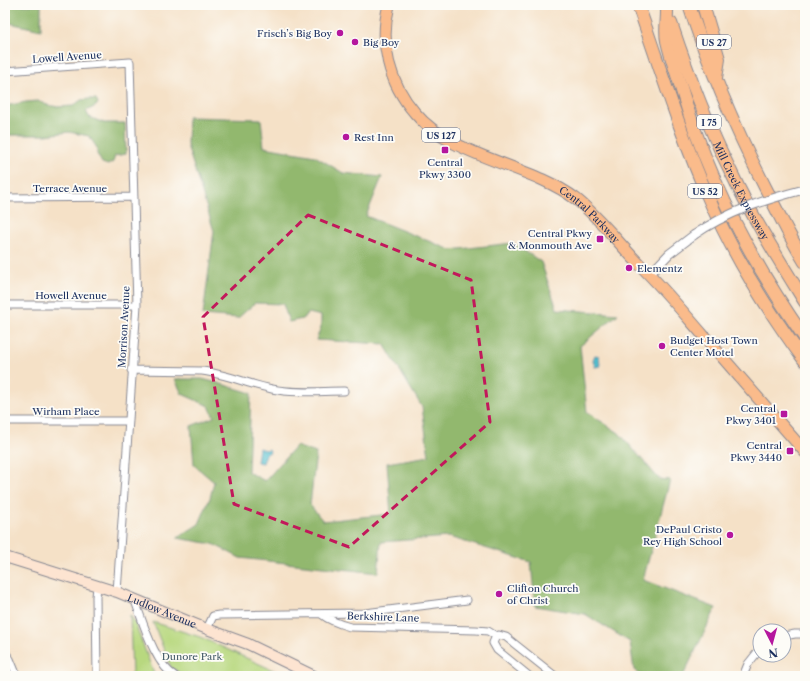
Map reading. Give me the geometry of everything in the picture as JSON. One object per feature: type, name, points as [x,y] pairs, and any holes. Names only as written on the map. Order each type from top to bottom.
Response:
[{"type":"highway","name":"US 52","points":[[638,5],[691,158],[709,201],[725,233],[756,287],[790,341],[805,361]]},
{"type":"highway","name":"I 75","points":[[689,5],[715,80],[751,160],[790,238],[805,262]]},
{"type":"highway","name":"US 27","points":[[703,5],[719,59],[715,80]]},
{"type":"highway","name":"Mill Creek Expressway","points":[[666,8],[696,94],[730,172],[760,229],[805,302]]},
{"type":"highway","points":[[666,8],[667,40],[703,153],[758,265],[805,338]]},
{"type":"main road","name":"Central Parkway","points":[[389,5],[385,37],[389,64],[398,89],[415,114],[436,132],[446,138],[549,183],[575,199],[588,210],[650,274],[805,452]]},
{"type":"main road","name":"Ludlow Avenue","points":[[5,557],[117,592],[248,644],[314,676]]},
{"type":"street","name":"Lowell Avenue","points":[[5,71],[130,62]]},
{"type":"street","name":"Morrison Avenue","points":[[117,592],[131,370],[137,305],[130,62]]},
{"type":"street","points":[[650,274],[669,254],[701,230],[719,220],[760,202],[804,190]]},
{"type":"street","name":"Terrace Avenue","points":[[5,198],[134,197]]},
{"type":"street","name":"Howell Avenue","points":[[5,304],[137,305]]},
{"type":"street","points":[[131,370],[213,372],[283,391],[344,391]]},
{"type":"street","name":"Wirham Place","points":[[5,421],[128,421]]},
{"type":"street","points":[[97,586],[97,676]]},
{"type":"street","points":[[135,600],[158,660],[168,672],[175,676]]},
{"type":"street","points":[[207,629],[213,616],[219,614],[365,613],[468,600]]},
{"type":"street","name":"Berkshire Lane","points":[[321,614],[340,625],[350,627],[488,631],[496,636],[499,635],[506,637],[555,676]]},
{"type":"street","points":[[792,635],[805,634]]},
{"type":"street","points":[[496,636],[493,643],[497,650],[529,676]]},
{"type":"street","points":[[5,652],[10,659],[17,676]]},
{"type":"street","points":[[743,676],[752,659]]},
{"type":"highlighted area","points":[[308,215],[471,280],[490,422],[349,547],[234,504],[203,317]]},
{"type":"green space","points":[[5,5],[41,5],[41,30],[5,22]]},
{"type":"green space","points":[[96,99],[98,103],[96,106],[86,111],[89,117],[104,123],[125,123],[126,154],[115,156],[113,162],[108,165],[102,163],[97,154],[97,148],[89,136],[69,132],[46,135],[5,135],[5,106],[38,101],[47,105],[58,107],[73,106],[81,100]]},
{"type":"green space","points":[[188,117],[261,119],[264,147],[315,156],[343,173],[382,177],[366,216],[451,250],[513,243],[541,262],[557,309],[618,314],[580,346],[587,412],[619,433],[659,479],[670,480],[643,580],[716,608],[683,676],[642,676],[634,670],[630,642],[585,614],[535,606],[531,562],[449,537],[381,542],[378,573],[240,558],[213,544],[177,538],[199,524],[210,498],[214,482],[194,465],[191,426],[214,417],[209,406],[182,394],[175,379],[202,379],[251,393],[248,472],[265,481],[296,446],[316,453],[310,505],[323,521],[391,514],[387,463],[429,456],[422,407],[384,344],[316,340],[321,327],[321,316],[309,313],[302,319],[289,322],[283,304],[255,303],[238,318],[203,315],[214,231],[187,145]]},
{"type":"green space","points":[[130,615],[135,623],[156,676],[132,676]]},
{"type":"green space","name":"Dunore Park","points":[[153,622],[200,637],[286,676],[186,676],[171,668]]},
{"type":"water","points":[[595,355],[599,356],[600,366],[595,367],[593,360]]},
{"type":"water","points":[[259,448],[266,450],[269,449],[270,452],[266,454],[263,463],[257,462]]},
{"type":"place","name":"Frisch’s Big Boy","points":[[340,33]]},
{"type":"place","name":"Big Boy","points":[[355,42]]},
{"type":"place","name":"Rest Inn","points":[[346,137]]},
{"type":"place","name":"Central Pkwy 3300","points":[[445,150]]},
{"type":"place","name":"Central Pkwy & Monmouth Ave","points":[[600,239]]},
{"type":"place","name":"Elementz","points":[[629,268]]},
{"type":"place","name":"Budget Host Town Center Motel","points":[[662,346]]},
{"type":"place","name":"Central Pkwy 3401","points":[[784,414]]},
{"type":"place","name":"Central Pkwy 3440","points":[[790,451]]},
{"type":"place","name":"DePaul Cristo Rey High School","points":[[730,535]]},
{"type":"place","name":"Clifton Church of Christ","points":[[499,594]]}]
